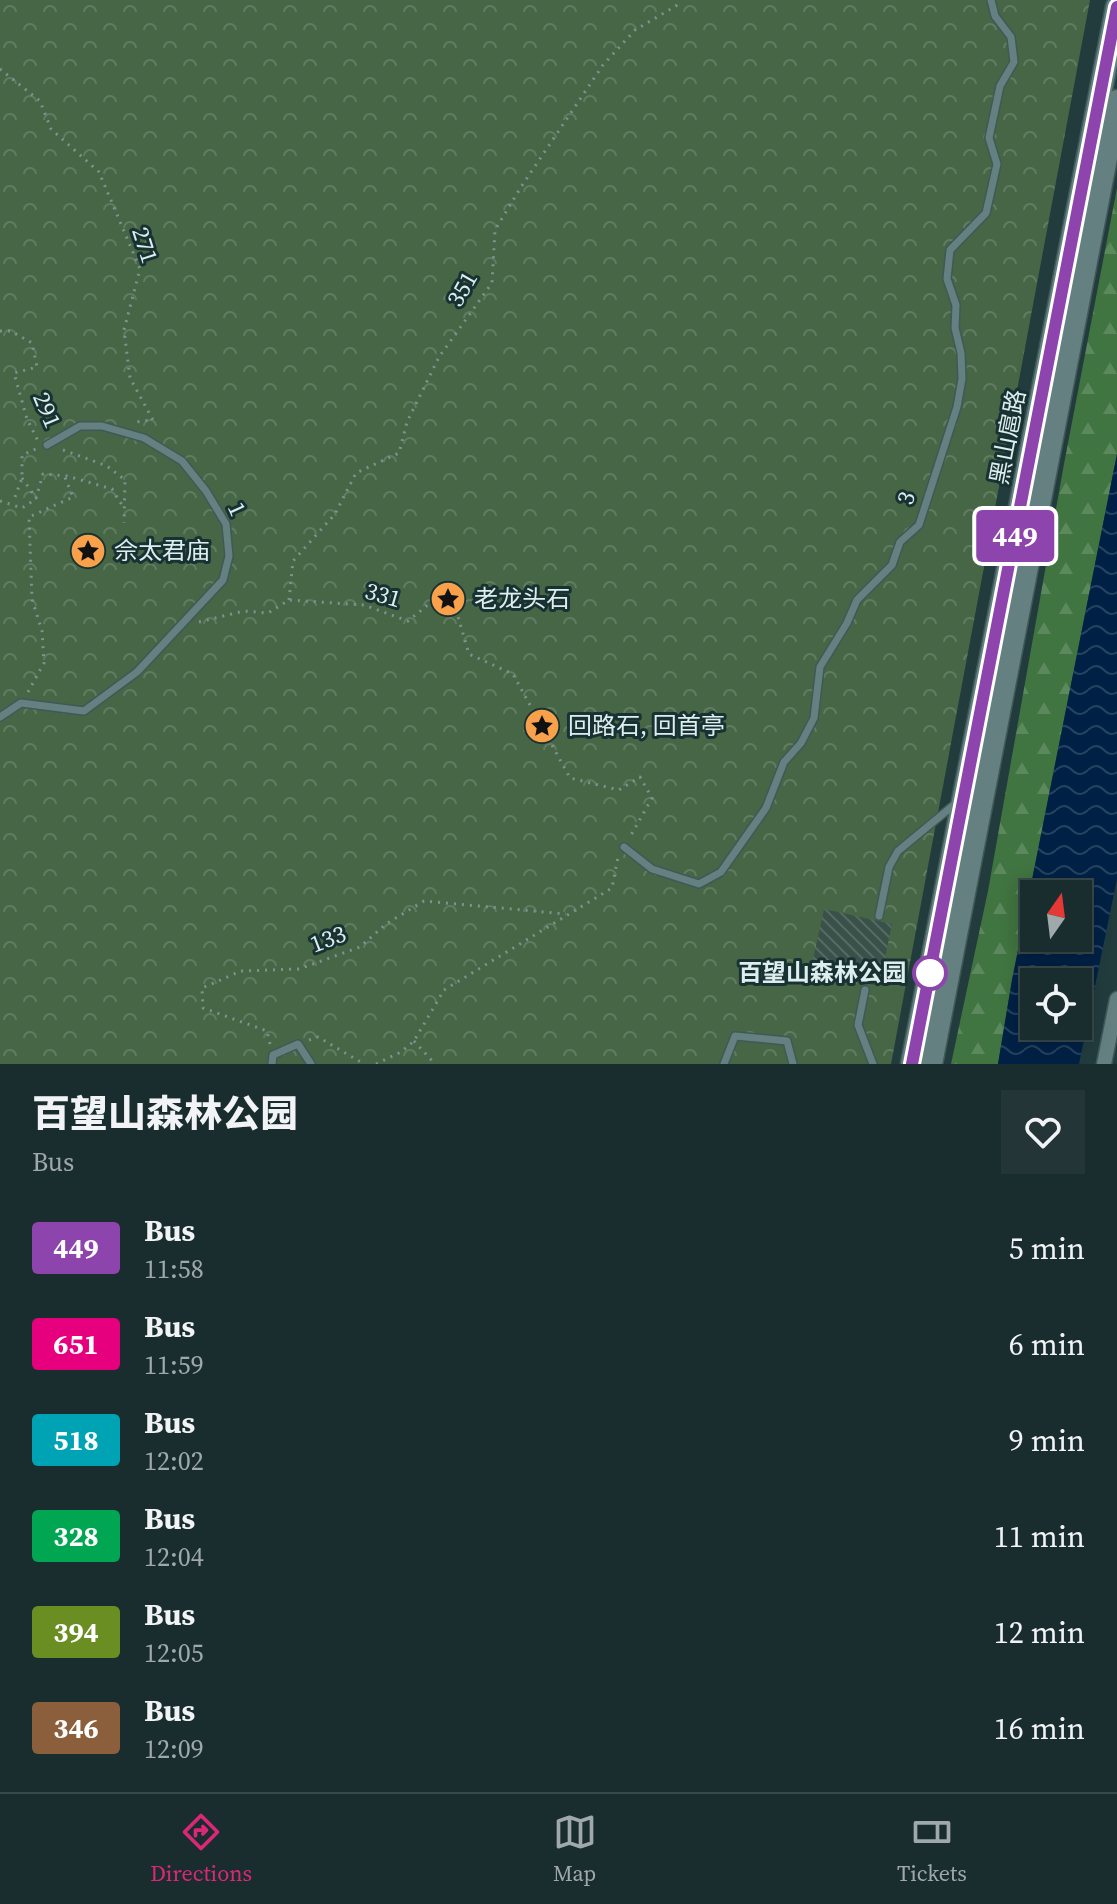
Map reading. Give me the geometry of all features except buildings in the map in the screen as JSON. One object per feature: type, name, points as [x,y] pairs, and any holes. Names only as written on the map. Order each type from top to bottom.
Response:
[{"type":"main road","name":"黑山扈路","points":[[912,1064],[1117,7]]},
{"type":"main road","name":"黑山扈路","points":[[931,1064],[1117,101]]},
{"type":"street","points":[[1104,1064],[1117,999]]},
{"type":"lane","name":"3","points":[[624,847],[652,869],[699,884],[721,872],[766,808],[784,762],[801,743],[814,718],[820,667],[857,600],[892,565],[900,542],[919,525],[957,407],[962,379],[961,353],[955,328],[956,305],[947,279],[950,250],[986,213],[997,164],[989,138],[1000,86],[1014,62],[1011,37],[995,16],[991,0]]},
{"type":"lane","name":"1","points":[[21,703],[84,711],[137,672],[223,580],[229,556],[226,524],[206,491],[182,461],[144,438],[102,426],[80,426],[47,445]]},
{"type":"lane","points":[[0,717],[21,703]]},
{"type":"lane","points":[[879,916],[889,867],[898,851],[963,797]]},
{"type":"lane","points":[[865,990],[858,1025],[873,1064]]},
{"type":"lane","points":[[724,1064],[735,1036],[787,1041],[793,1064]]},
{"type":"lane","points":[[273,1060],[298,1044],[311,1064]]},
{"type":"path","name":"351","points":[[289,600],[293,561],[335,514],[356,473],[399,453],[407,422],[439,357],[492,283],[495,230],[521,187],[603,65],[635,30],[676,6],[678,0]]},
{"type":"path","name":"271","points":[[0,69],[40,101],[51,129],[99,172],[140,269],[124,330],[130,378],[153,420],[102,426]]},
{"type":"path","name":"291","points":[[0,331],[11,331],[32,343],[37,367],[14,373],[27,419],[38,443],[47,445]]},
{"type":"path","points":[[15,497],[22,478],[22,455],[47,445],[107,466],[125,480],[124,523]]},
{"type":"path","points":[[0,501],[22,508],[36,498],[43,474],[64,475],[112,489],[123,505]]},
{"type":"path","points":[[21,703],[44,663],[42,631],[32,599],[29,517],[73,497],[64,475]]},
{"type":"path","points":[[22,478],[36,498]]},
{"type":"path","name":"331","points":[[179,627],[244,611],[268,613],[289,600],[364,605],[408,621],[430,603],[456,610],[469,654],[513,674],[570,778],[619,790],[640,777],[652,798],[624,847]]},
{"type":"path","points":[[376,1064],[401,1052],[414,1041],[444,990],[612,888],[615,862],[624,847]]},
{"type":"path","name":"133","points":[[273,1060],[267,1031],[203,1008],[202,988],[241,971],[299,969],[360,947],[386,924],[424,901],[568,915]]},
{"type":"path","points":[[298,1044],[318,1037],[364,1064]]},
{"type":"path","points":[[414,1041],[435,1064]]},
{"type":"green space","name":"百望山森林公园","points":[[0,0],[1090,0],[891,1064],[0,1064]]},
{"type":"green space","points":[[1117,188],[1117,454],[1032,880],[1020,880],[1020,940],[998,1064],[951,1064],[988,891]]},
{"type":"water","points":[[1117,454],[1117,879],[1092,1001],[1092,968],[1020,968],[1020,1040],[1084,1040],[1079,1064],[998,1064],[1020,940],[1020,952],[1092,952],[1092,880],[1032,880]]},
{"type":"bus line","name":"449","points":[[912,1064],[1117,7]]},
{"type":"place","name":"佘太君庙","points":[[88,551]]},
{"type":"place","name":"老龙头石","points":[[448,599]]},
{"type":"place","name":"回路石, 回首亭","points":[[542,726]]},
{"type":"place","name":"百望山森林公园","points":[[930,973]]}]
